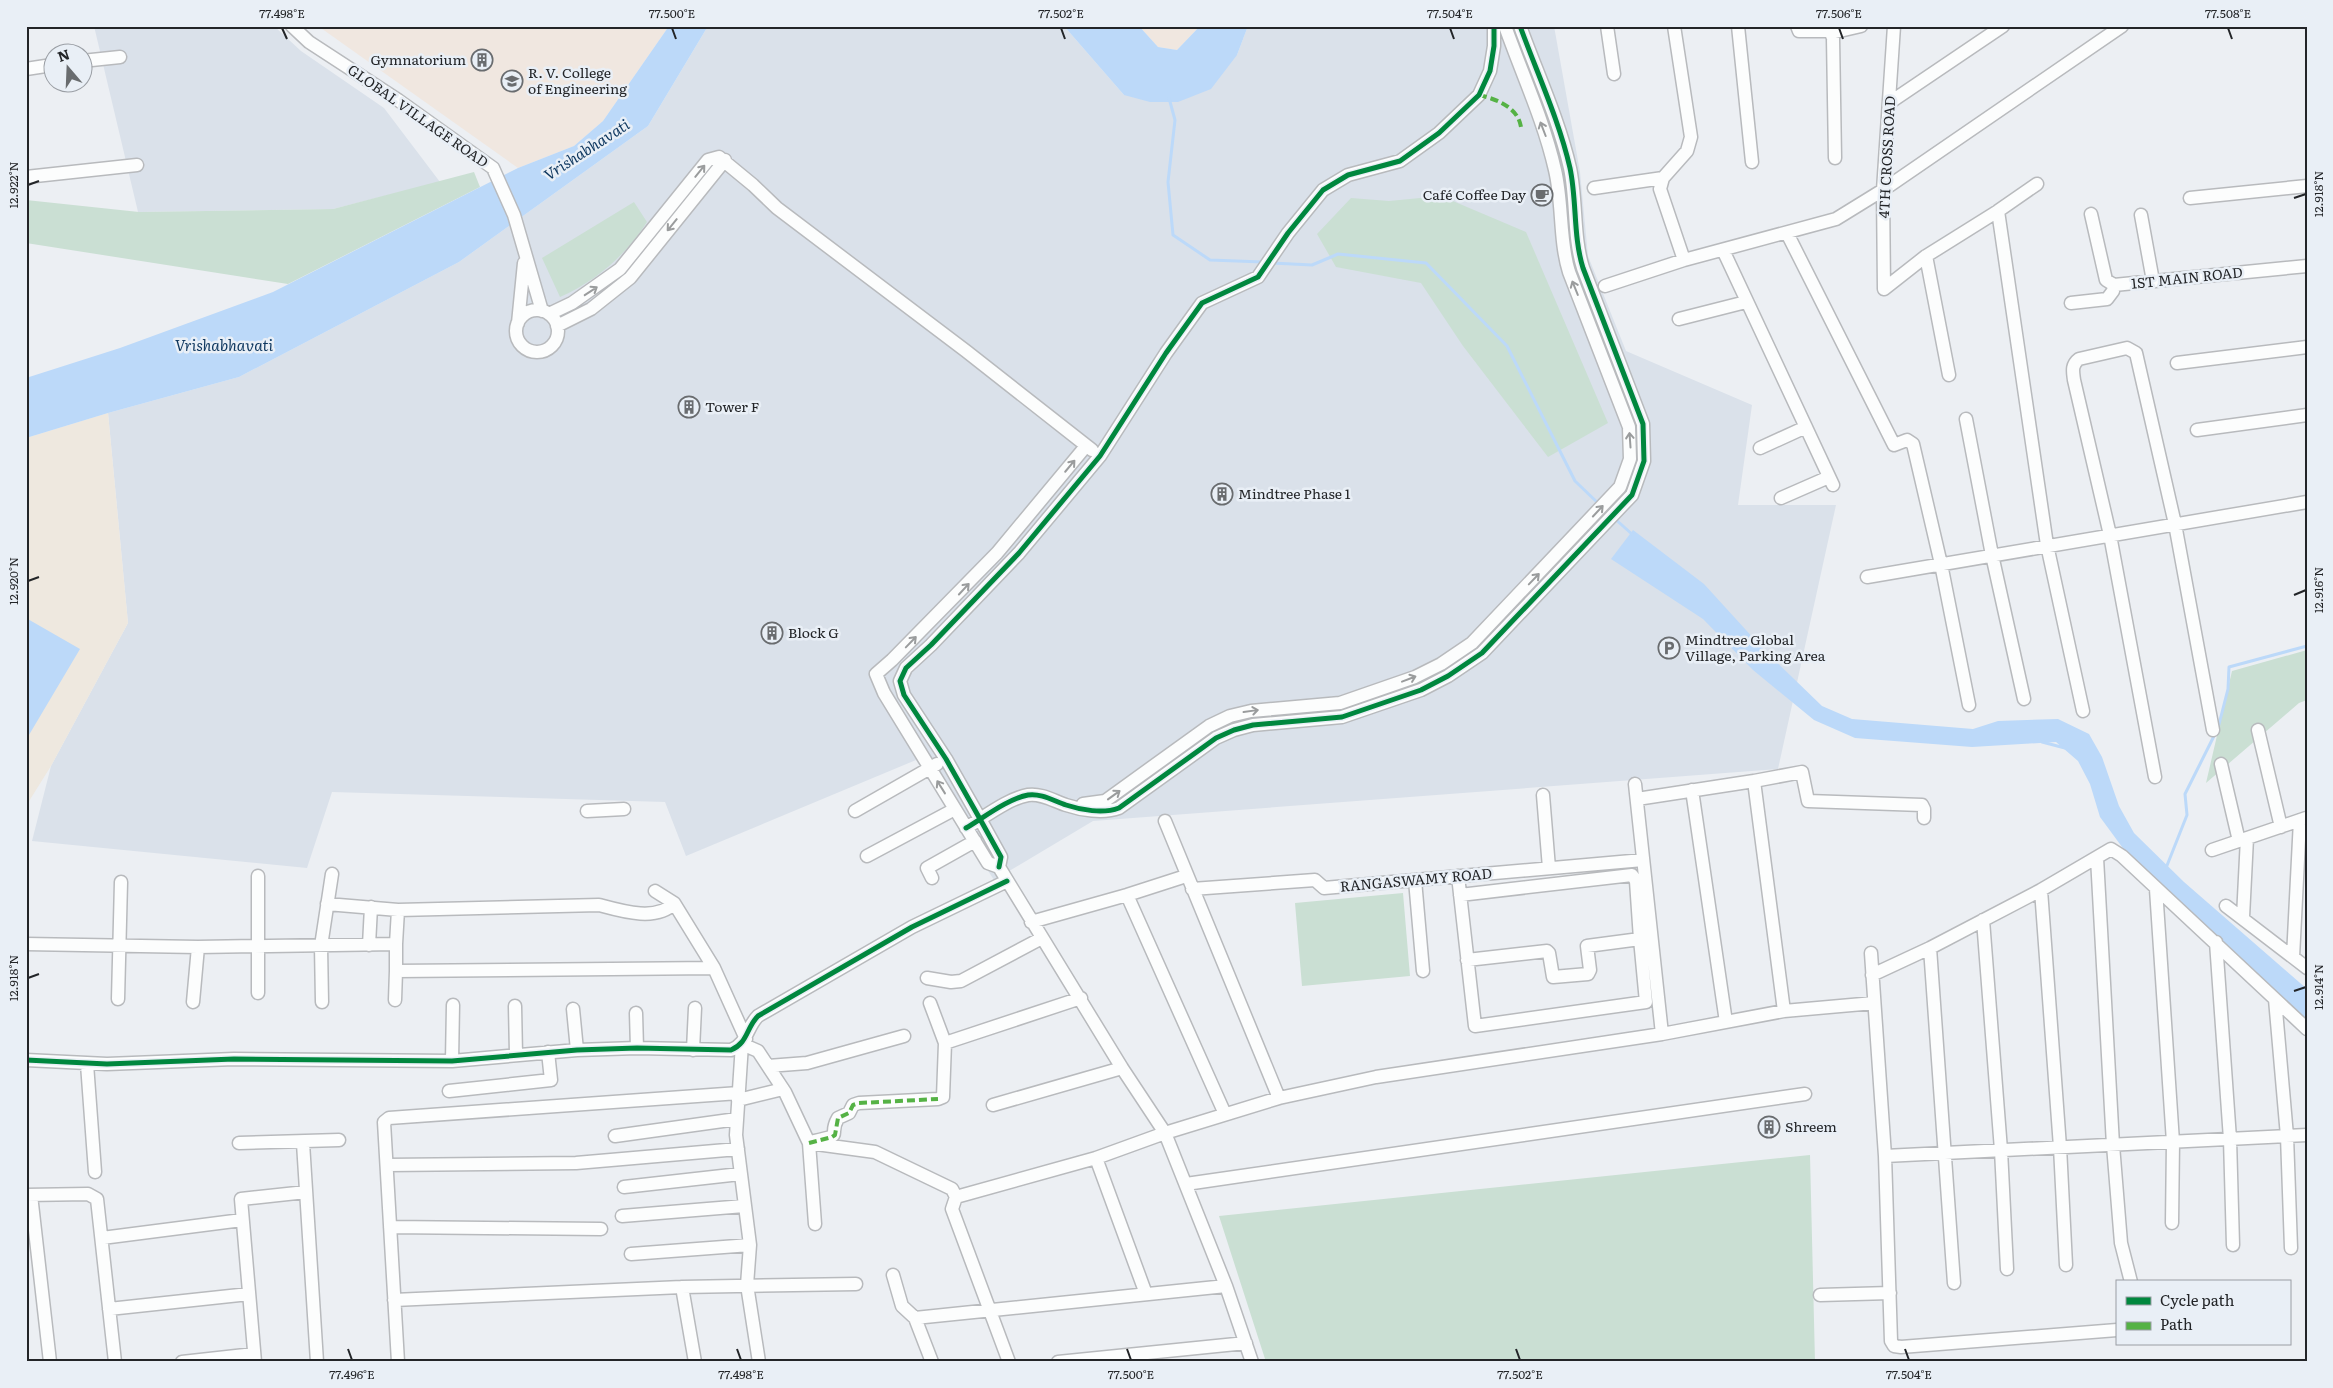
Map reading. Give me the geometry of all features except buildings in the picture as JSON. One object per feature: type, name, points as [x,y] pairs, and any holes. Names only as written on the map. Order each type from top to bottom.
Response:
[{"type":"street","name":"GLOBAL VILLAGE ROAD","points":[[292,26],[309,42],[398,100],[493,168],[502,184],[522,239],[524,256],[516,332],[524,348],[533,351],[546,350],[554,344],[557,336],[557,326],[546,313],[524,256]]},
{"type":"street","points":[[1252,1362],[1226,1286],[1165,1133],[1122,1068],[1081,998],[1007,881],[999,867],[1000,857],[946,759],[904,695],[900,680],[906,668],[931,645],[1019,553],[1100,456],[1166,353],[1202,303],[1258,277],[1323,190],[1348,175],[1400,161],[1439,133],[1479,95],[1490,71],[1494,26]]},
{"type":"street","points":[[1067,806],[1105,801],[1209,726],[1230,716],[1251,711],[1340,703],[1376,692],[1435,667],[1472,642],[1620,487],[1630,459],[1629,427],[1569,272],[1564,248],[1560,193],[1551,153],[1504,26]]},
{"type":"street","points":[[966,828],[1016,800],[1029,795],[1042,796],[1067,806],[1108,812],[1119,808],[1216,738],[1234,730],[1253,725],[1342,718],[1435,684],[1482,653],[1584,548],[1632,495],[1644,461],[1643,424],[1640,411],[1583,268],[1578,247],[1574,191],[1566,156],[1520,26]]},
{"type":"street","points":[[1607,26],[1614,74]]},
{"type":"street","points":[[1674,26],[1690,137],[1688,151],[1663,178],[1660,189],[1684,260]]},
{"type":"street","points":[[1738,26],[1752,162]]},
{"type":"street","points":[[1797,26],[1800,31],[1828,30],[1833,38],[1835,158]]},
{"type":"street","points":[[1831,33],[1861,26]]},
{"type":"street","name":"4TH CROSS ROAD","points":[[1894,26],[1883,190],[1884,289],[1926,256]]},
{"type":"street","points":[[1889,103],[2003,26]]},
{"type":"street","points":[[1605,286],[1684,260],[1836,220],[1883,190],[2122,26]]},
{"type":"street","points":[[92,60],[120,57]]},
{"type":"street","points":[[26,68],[42,66]]},
{"type":"street","points":[[518,323],[526,314],[546,313],[572,303],[620,269],[708,160],[719,158],[725,160],[777,208],[966,350],[1100,456]]},
{"type":"street","points":[[557,326],[591,309],[630,278],[725,160]]},
{"type":"street","points":[[26,177],[137,164]]},
{"type":"street","points":[[1594,188],[1663,178]]},
{"type":"street","points":[[1949,375],[1926,256],[2037,184]]},
{"type":"street","points":[[2190,198],[2307,186]]},
{"type":"street","points":[[1998,211],[2047,546],[2083,711]]},
{"type":"street","name":"1ST MAIN ROAD","points":[[2091,214],[2106,280],[2114,285],[2307,266]]},
{"type":"street","points":[[2141,216],[2153,282]]},
{"type":"street","points":[[1787,233],[1894,445],[1906,440],[1913,444],[1941,564],[1969,705]]},
{"type":"street","points":[[1723,250],[1831,481],[1781,498]]},
{"type":"street","points":[[2071,303],[2107,299],[2113,291],[2114,285]]},
{"type":"street","points":[[1680,319],[1746,302]]},
{"type":"street","points":[[2177,362],[2307,347]]},
{"type":"street","points":[[2155,777],[2110,535],[2072,368],[2078,359],[2127,348],[2136,353],[2175,524],[2213,730]]},
{"type":"street","points":[[2197,430],[2307,415]]},
{"type":"street","points":[[1966,420],[1992,555],[2024,699]]},
{"type":"street","points":[[1760,448],[1806,427]]},
{"type":"street","points":[[999,867],[988,863],[884,694],[876,674],[991,560],[1086,446]]},
{"type":"street","points":[[1867,576],[2307,502]]},
{"type":"street","points":[[2258,730],[2281,827]]},
{"type":"street","points":[[855,810],[946,759]]},
{"type":"street","points":[[2221,764],[2243,839],[2243,917]]},
{"type":"street","points":[[1637,799],[1802,772],[1808,801],[1922,805],[1924,818]]},
{"type":"street","points":[[1754,781],[1784,1011]]},
{"type":"street","points":[[1458,876],[1475,1026],[1646,1002],[1643,860],[1635,784]]},
{"type":"street","points":[[1692,790],[1726,1022]]},
{"type":"street","points":[[1543,795],[1549,868]]},
{"type":"street","points":[[587,811],[624,808]]},
{"type":"street","points":[[868,856],[955,809]]},
{"type":"street","points":[[2212,850],[2304,819],[2293,957]]},
{"type":"street","points":[[1165,821],[1186,876],[1279,1098]]},
{"type":"street","points":[[932,878],[927,868],[974,841]]},
{"type":"street","points":[[1872,975],[1984,920],[2112,850],[2122,856],[2216,942],[2307,1029]]},
{"type":"street","points":[[2097,858],[2113,1145],[2121,1243],[2130,1280]]},
{"type":"street","name":"RANGASWAMY ROAD","points":[[1192,888],[1315,880],[1324,888],[1643,860]]},
{"type":"street","points":[[322,1002],[321,946],[332,874]]},
{"type":"street","points":[[1460,896],[1632,875],[1636,881],[1662,1034]]},
{"type":"street","points":[[258,876],[256,947],[258,994]]},
{"type":"street","points":[[1032,922],[1127,896],[1186,876]]},
{"type":"street","points":[[1415,880],[1423,971]]},
{"type":"street","points":[[759,1362],[747,1286],[750,1245],[740,1174],[737,1119],[744,1041],[750,1028],[758,1016],[912,927],[1007,881]]},
{"type":"street","points":[[118,999],[121,882]]},
{"type":"street","points":[[2156,889],[2172,1142],[2172,1223]]},
{"type":"street","points":[[2041,890],[2060,1148],[2066,1265]]},
{"type":"street","points":[[655,891],[674,903],[714,968],[744,1041],[758,1050],[783,1089],[809,1143],[815,1224]]},
{"type":"street","points":[[1127,896],[1225,1114]]},
{"type":"street","points":[[327,904],[398,910],[599,905],[622,911],[652,913],[666,911],[674,903]]},
{"type":"street","points":[[2226,906],[2243,917],[2307,968]]},
{"type":"street","points":[[369,945],[371,907]]},
{"type":"street","points":[[395,1000],[398,910]]},
{"type":"street","points":[[1984,920],[2001,1150],[2006,1269]]},
{"type":"street","points":[[927,978],[951,982],[961,981],[1042,938]]},
{"type":"street","points":[[1467,960],[1546,951],[1549,953],[1553,977],[1588,974],[1590,970],[1587,946],[1646,938]]},
{"type":"street","points":[[2216,942],[2230,1139],[2233,1245]]},
{"type":"street","points":[[26,944],[198,947],[396,944]]},
{"type":"street","points":[[193,1002],[198,947]]},
{"type":"street","points":[[1930,948],[1954,1283]]},
{"type":"street","points":[[1870,954],[1885,1156],[1892,1341],[1894,1346],[2116,1330]]},
{"type":"street","points":[[396,971],[714,968]]},
{"type":"street","points":[[944,1043],[1081,998]]},
{"type":"street","points":[[2275,999],[2287,1136],[2292,1248]]},
{"type":"street","points":[[809,1143],[835,1135],[838,1118],[849,1113],[853,1105],[859,1102],[938,1099],[943,1097],[944,1043],[930,1003]]},
{"type":"street","points":[[956,1197],[1096,1158],[1165,1133],[1279,1098],[1376,1077],[1662,1034],[1784,1011],[1874,1003]]},
{"type":"street","points":[[452,1061],[453,1005]]},
{"type":"street","points":[[515,1006],[516,1054]]},
{"type":"street","points":[[693,1050],[696,1008]]},
{"type":"street","points":[[574,1009],[577,1050]]},
{"type":"street","points":[[636,1013],[637,1048]]},
{"type":"street","points":[[768,1066],[807,1063],[904,1036]]},
{"type":"street","points":[[26,1060],[88,1064],[234,1060],[452,1061],[577,1050],[637,1048],[726,1050],[744,1041]]},
{"type":"street","points":[[449,1090],[551,1080],[548,1052]]},
{"type":"street","points":[[88,1064],[96,1172]]},
{"type":"street","points":[[993,1106],[1122,1068]]},
{"type":"street","points":[[398,1362],[384,1122],[389,1118],[738,1096],[783,1089]]},
{"type":"street","points":[[1186,1184],[1805,1094]]},
{"type":"street","points":[[615,1136],[737,1119]]},
{"type":"street","points":[[1885,1156],[2307,1135]]},
{"type":"street","points":[[239,1143],[302,1143],[339,1140]]},
{"type":"street","points":[[302,1143],[317,1362]]},
{"type":"street","points":[[809,1143],[875,1152],[952,1189],[956,1197],[952,1210],[1009,1362]]},
{"type":"street","points":[[387,1165],[576,1163],[738,1149]]},
{"type":"street","points":[[1096,1158],[1146,1294]]},
{"type":"street","points":[[624,1187],[740,1174]]},
{"type":"street","points":[[182,1362],[255,1358],[241,1200],[306,1192]]},
{"type":"street","points":[[50,1362],[29,1195],[91,1195],[98,1202],[115,1362]]},
{"type":"street","points":[[622,1216],[744,1206]]},
{"type":"street","points":[[102,1238],[242,1220]]},
{"type":"street","points":[[390,1227],[601,1229]]},
{"type":"street","points":[[631,1254],[750,1245]]},
{"type":"street","points":[[893,1275],[902,1306],[915,1318],[932,1362]]},
{"type":"street","points":[[394,1300],[682,1287],[856,1284]]},
{"type":"street","points":[[915,1318],[1226,1286]]},
{"type":"street","points":[[682,1287],[695,1362]]},
{"type":"street","points":[[1820,1295],[1890,1293]]},
{"type":"street","points":[[109,1308],[249,1294]]},
{"type":"street","points":[[1058,1362],[1246,1343]]},
{"type":"shaded area","points":[[94,26],[274,26],[301,51],[384,108],[440,182],[333,209],[138,212]]},
{"type":"shaded area","name":"R. V. College of Engineering","points":[[318,26],[669,26],[603,121],[574,146],[518,168]]},
{"type":"shaded area","points":[[708,26],[1064,26],[1124,95],[1237,55],[1248,26],[1554,26],[1580,172],[1588,256],[1626,351],[1752,405],[1738,505],[1836,505],[1778,769],[1093,821],[994,880],[916,760],[686,856],[665,802],[332,792],[307,868],[32,841],[51,766],[128,623],[108,413],[239,377],[459,262],[648,126]]},
{"type":"shaded area","points":[[1139,26],[1200,26],[1177,50],[1158,47]]},
{"type":"shaded area","points":[[108,413],[128,623],[51,766],[26,806],[26,438]]},
{"type":"green space","points":[[474,172],[480,187],[288,284],[26,243],[26,200],[139,212],[333,209]]},
{"type":"green space","points":[[1441,196],[1526,232],[1608,423],[1548,457],[1463,346],[1421,283],[1336,267],[1317,234],[1351,198],[1389,201]]},
{"type":"green space","points":[[634,202],[647,222],[629,246],[598,275],[560,297],[542,258]]},
{"type":"green space","points":[[2307,650],[2307,700],[2299,703],[2206,783],[2232,671]]},
{"type":"green space","points":[[1403,893],[1410,976],[1302,986],[1295,903]]},
{"type":"green space","points":[[1810,1155],[1815,1362],[1266,1362],[1219,1216]]},
{"type":"water","name":"Vrishabhavati","points":[[669,26],[708,26],[648,126],[459,262],[239,377],[26,438],[26,378],[120,348],[273,292],[518,168],[574,146],[603,121]]},
{"type":"water","points":[[1064,26],[1139,26],[1158,47],[1177,50],[1200,26],[1248,26],[1237,55],[1211,89],[1178,102],[1150,102],[1124,95]]},
{"type":"water","points":[[1633,530],[1704,584],[1766,652],[1822,706],[1852,719],[1973,729],[1998,721],[2058,719],[2089,734],[2102,757],[2119,806],[2134,833],[2184,882],[2307,989],[2307,1023],[2136,866],[2100,817],[2090,784],[2078,761],[2056,742],[1972,747],[1855,738],[1814,720],[1753,670],[1703,619],[1611,559]]},
{"type":"water","points":[[26,618],[80,649],[26,740]]},
{"type":"waterway","points":[[1169,98],[1175,120],[1168,182],[1173,235],[1210,260],[1263,262]]},
{"type":"waterway","points":[[1272,263],[1312,265],[1338,254],[1426,263],[1507,346],[1575,481],[1600,505]]},
{"type":"waterway","points":[[1614,518],[1633,535]]},
{"type":"waterway","points":[[2166,868],[2187,815],[2185,794],[2218,728],[2228,689],[2229,667],[2307,646]]},
{"type":"waterway","points":[[2042,742],[2065,748]]},
{"type":"marked path","points":[[1479,95],[1499,102],[1511,109],[1516,114],[1521,127]]},
{"type":"marked path","points":[[809,1143],[835,1135],[838,1118],[849,1113],[853,1105],[859,1103],[938,1099]]},
{"type":"cycle path","points":[[999,867],[1001,857],[946,759],[904,695],[900,681],[906,668],[931,645],[1019,553],[1100,456],[1166,353],[1202,303],[1258,277],[1288,233],[1323,190],[1348,175],[1400,161],[1439,133],[1479,95],[1490,71],[1494,46],[1494,26]]},
{"type":"cycle path","points":[[966,828],[1005,804],[1028,795],[1043,796],[1085,810],[1113,810],[1119,808],[1216,738],[1234,730],[1253,725],[1342,717],[1421,690],[1448,676],[1482,653],[1632,495],[1644,461],[1643,424],[1583,268],[1578,244],[1570,168],[1554,114],[1520,26]]},
{"type":"cycle path","points":[[26,1060],[107,1064],[234,1059],[452,1061],[577,1050],[637,1048],[731,1050],[741,1043],[758,1016],[912,927],[1007,881]]},
{"type":"place","name":"Gymnatorium","points":[[482,60]]},
{"type":"place","name":"R. V. College of Engineering","points":[[512,81]]},
{"type":"place","name":"Café Coffee Day","points":[[1542,195]]},
{"type":"place","name":"Tower F","points":[[689,407]]},
{"type":"place","name":"Mindtree Phase 1","points":[[1222,494]]},
{"type":"place","name":"Block G","points":[[772,633]]},
{"type":"place","name":"Mindtree Global Village, Parking Area","points":[[1669,648]]},
{"type":"place","name":"Shreem","points":[[1769,1127]]}]
